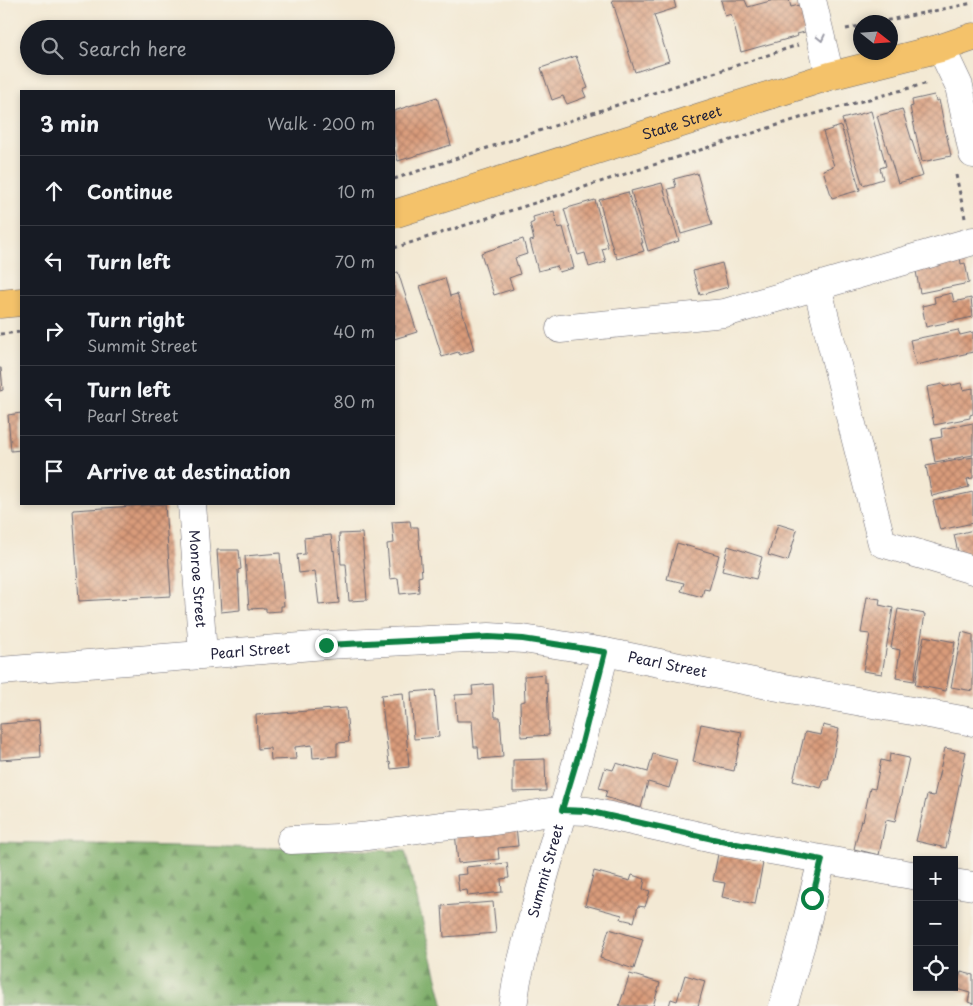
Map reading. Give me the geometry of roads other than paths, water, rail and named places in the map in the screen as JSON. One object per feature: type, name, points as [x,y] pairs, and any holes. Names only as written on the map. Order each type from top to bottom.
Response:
[{"type":"main road","name":"State Street","points":[[395,214],[830,76],[941,48],[973,37]]},
{"type":"main road","points":[[0,304],[20,302]]},
{"type":"street","points":[[812,0],[830,76]]},
{"type":"street","points":[[941,48],[959,86],[973,154]]},
{"type":"street","points":[[560,328],[725,313],[973,241]]},
{"type":"street","points":[[817,286],[882,543],[973,570]]},
{"type":"street","name":"Monroe Street","points":[[192,505],[203,654]]},
{"type":"street","name":"Pearl Street","points":[[0,670],[326,645],[489,637],[523,639],[605,652],[768,685],[973,722]]},
{"type":"street","name":"Summit Street","points":[[513,1006],[517,980],[536,905],[582,743],[605,652]]},
{"type":"street","points":[[291,840],[361,837],[440,826],[488,822],[562,810],[587,811],[731,843],[913,875]]},
{"type":"street","points":[[783,1006],[803,937],[822,860]]},
{"type":"street","points":[[958,884],[973,886]]}]
